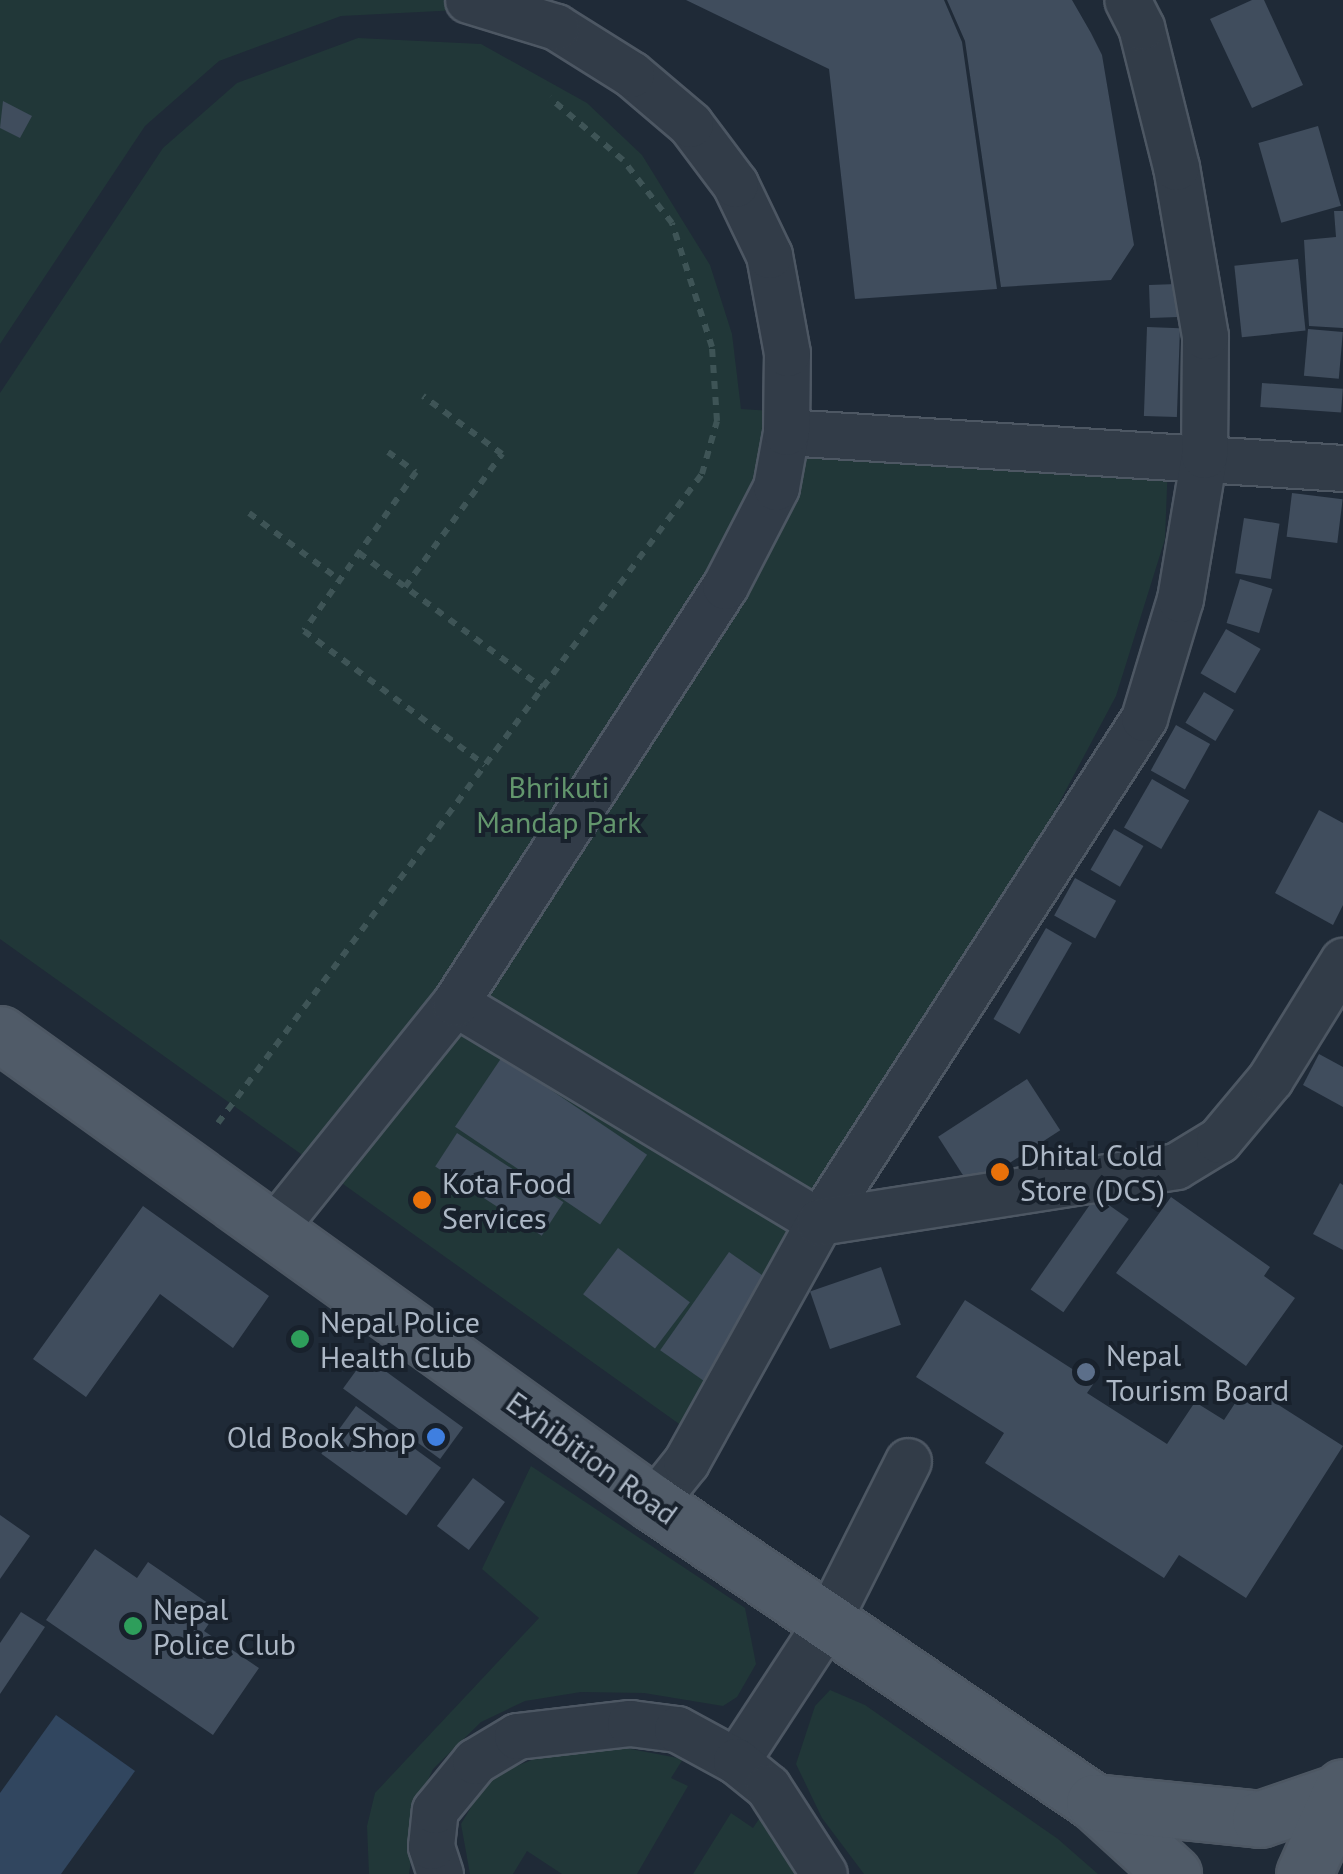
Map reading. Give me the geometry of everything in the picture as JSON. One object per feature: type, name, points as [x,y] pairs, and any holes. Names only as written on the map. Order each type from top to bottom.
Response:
[{"type":"main road","name":"Exhibition Road","points":[[0,1034],[653,1503],[1094,1802],[1173,1874]]},
{"type":"main road","name":"Exhibition Road","points":[[1094,1802],[1260,1819],[1342,1789]]},
{"type":"main road","points":[[1304,1874],[1342,1789]]},
{"type":"lane","points":[[274,1228],[454,1003],[725,586],[776,487],[786,432],[786,353],[769,256],[712,154],[690,124],[616,65],[556,27],[468,0]]},
{"type":"lane","points":[[653,1503],[686,1462],[820,1222],[1144,718],[1180,599],[1204,455],[1198,298],[1176,166],[1140,26],[1127,0]]},
{"type":"lane","points":[[786,432],[1204,455],[1343,468]]},
{"type":"lane","points":[[454,1003],[820,1222],[1176,1166],[1219,1140],[1270,1079],[1343,961]]},
{"type":"lane","points":[[736,1760],[827,1622],[908,1461]]},
{"type":"lane","points":[[440,1874],[432,1846],[442,1798],[474,1762],[516,1736],[630,1723],[677,1729],[736,1760],[768,1787],[824,1874]]},
{"type":"path","points":[[218,1122],[702,474],[717,422],[712,348],[672,223],[622,160],[550,98]]},
{"type":"path","points":[[405,587],[502,454],[423,396]]},
{"type":"path","points":[[388,452],[416,472],[304,631],[485,765]]},
{"type":"path","points":[[249,514],[340,580]]},
{"type":"path","points":[[358,553],[543,688]]},
{"type":"green space","points":[[0,0],[460,0],[459,10],[341,16],[219,61],[145,126],[0,344]]},
{"type":"green space","name":"Bhrikuti Mandap Park","points":[[358,38],[481,44],[587,103],[642,155],[710,265],[732,334],[741,409],[1169,437],[1165,539],[1116,696],[984,944],[689,1431],[0,939],[0,393],[163,148],[237,83]]},
{"type":"green space","points":[[531,1466],[745,1608],[756,1664],[737,1697],[723,1706],[644,1693],[581,1692],[525,1701],[481,1722],[433,1769],[421,1795],[409,1874],[369,1874],[367,1826],[375,1793],[539,1618],[482,1569]]},
{"type":"green space","points":[[830,1690],[865,1705],[1058,1839],[1098,1874],[864,1874],[822,1818],[796,1764],[815,1706]]},
{"type":"green space","points":[[620,1747],[683,1759],[671,1778],[688,1786],[637,1874],[562,1874],[527,1851],[513,1874],[470,1874],[461,1824],[489,1777],[549,1753]]},
{"type":"green space","points":[[765,1810],[802,1874],[693,1874],[731,1813],[753,1828]]},
{"type":"water","points":[[56,1715],[135,1771],[61,1874],[0,1874],[0,1793]]},
{"type":"building","points":[[686,0],[944,0],[962,42],[997,289],[855,299],[829,69]]},
{"type":"building","points":[[947,0],[1072,0],[1102,55],[1134,245],[1111,280],[1001,287],[965,41]]},
{"type":"building","points":[[1252,0],[1264,0],[1303,85],[1252,108],[1210,19]]},
{"type":"building","points":[[3,101],[32,116],[20,138],[0,128]]},
{"type":"building","points":[[1318,126],[1341,206],[1281,223],[1258,143]]},
{"type":"building","points":[[1334,211],[1343,211],[1343,328],[1309,326],[1304,240],[1336,237]]},
{"type":"building","points":[[1298,259],[1306,331],[1242,337],[1234,266]]},
{"type":"building","points":[[1177,284],[1178,317],[1150,318],[1149,285]]},
{"type":"building","points":[[1147,327],[1180,328],[1177,417],[1144,416]]},
{"type":"building","points":[[1308,329],[1343,332],[1339,379],[1304,376]]},
{"type":"building","points":[[1262,383],[1343,389],[1341,413],[1260,407]]},
{"type":"building","points":[[1292,493],[1343,499],[1337,543],[1287,537]]},
{"type":"building","points":[[1244,518],[1280,524],[1271,579],[1235,573]]},
{"type":"building","points":[[1240,579],[1273,589],[1259,633],[1227,623]]},
{"type":"building","points":[[1226,629],[1261,649],[1235,693],[1200,673]]},
{"type":"building","points":[[1204,692],[1234,710],[1215,741],[1185,723]]},
{"type":"building","points":[[1176,725],[1210,744],[1185,789],[1151,770]]},
{"type":"building","points":[[1152,779],[1189,800],[1161,849],[1124,827]]},
{"type":"building","points":[[1319,810],[1343,823],[1343,905],[1333,925],[1275,893]]},
{"type":"building","points":[[1114,829],[1143,846],[1120,887],[1090,870]]},
{"type":"building","points":[[1075,878],[1116,901],[1095,938],[1054,916]]},
{"type":"building","points":[[1046,928],[1072,943],[1019,1034],[994,1019]]},
{"type":"building","points":[[1319,1054],[1343,1067],[1343,1107],[1303,1085]]},
{"type":"building","points":[[502,1057],[647,1155],[600,1224],[455,1127]]},
{"type":"building","points":[[1027,1079],[1060,1130],[971,1188],[938,1137]]},
{"type":"building","points":[[457,1133],[564,1202],[542,1236],[435,1167]]},
{"type":"building","points":[[1340,1183],[1343,1185],[1343,1250],[1313,1234]]},
{"type":"building","points":[[1096,1196],[1129,1219],[1063,1312],[1031,1289]]},
{"type":"building","points":[[1171,1197],[1270,1267],[1264,1276],[1295,1298],[1246,1366],[1116,1273]]},
{"type":"building","points":[[143,1206],[269,1296],[233,1348],[160,1294],[86,1397],[33,1359]]},
{"type":"building","points":[[618,1248],[690,1302],[655,1348],[583,1294]]},
{"type":"building","points":[[729,1252],[776,1285],[707,1383],[660,1350]]},
{"type":"building","points":[[881,1267],[901,1325],[830,1349],[810,1291]]},
{"type":"building","name":"Nepal Tourism Board","points":[[965,1300],[1094,1383],[1087,1393],[1167,1444],[1195,1402],[1224,1420],[1247,1385],[1343,1446],[1246,1598],[1179,1555],[1164,1578],[985,1463],[1004,1433],[916,1377]]},
{"type":"building","points":[[366,1357],[463,1428],[440,1459],[343,1389]]},
{"type":"building","points":[[356,1406],[441,1468],[406,1515],[321,1454]]},
{"type":"building","points":[[473,1478],[505,1502],[469,1550],[437,1526]]},
{"type":"building","points":[[0,1515],[30,1536],[0,1579]]},
{"type":"building","points":[[95,1549],[137,1578],[148,1562],[218,1610],[204,1631],[259,1668],[213,1735],[46,1620]]},
{"type":"building","points":[[21,1612],[45,1627],[0,1694],[0,1643]]},
{"type":"place","name":"Dhital Cold Store (DCS)","points":[[1000,1172]]},
{"type":"place","name":"Kota Food Services","points":[[422,1200]]},
{"type":"place","name":"Nepal Police Health Club","points":[[300,1339]]},
{"type":"place","name":"Nepal Tourism Board","points":[[1086,1372]]},
{"type":"place","name":"Old Book Shop","points":[[436,1437]]},
{"type":"place","name":"Nepal Police Club","points":[[133,1626]]}]
